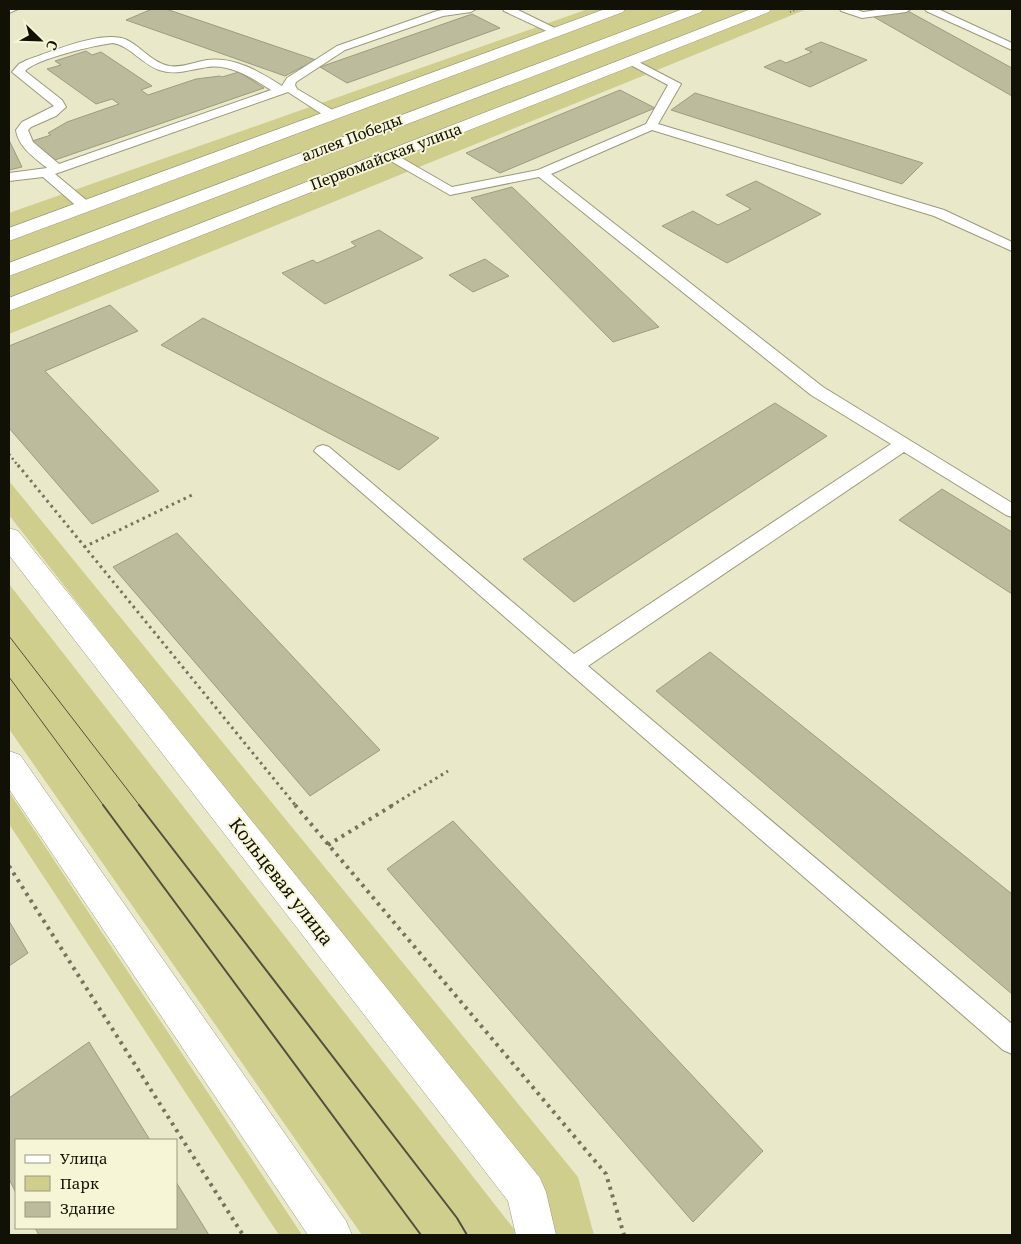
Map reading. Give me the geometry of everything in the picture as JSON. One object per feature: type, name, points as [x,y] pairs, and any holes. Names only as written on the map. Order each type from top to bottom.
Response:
[{"type":"street","points":[[9,235],[618,9]]},
{"type":"street","name":"аллея Победы","points":[[9,270],[696,9]]},
{"type":"street","name":"Первомайская улица","points":[[9,305],[764,9]]},
{"type":"street","name":"Кольцевая улица","points":[[9,537],[526,1192],[536,1235]]},
{"type":"street","points":[[9,764],[332,1235]]},
{"type":"lane","points":[[9,10],[13,9]]},
{"type":"lane","points":[[9,177],[51,171],[68,160],[261,93],[286,89],[295,77],[340,48],[439,11],[471,9]]},
{"type":"lane","points":[[508,9],[556,32]]},
{"type":"lane","points":[[845,9],[862,15],[906,9]]},
{"type":"lane","points":[[930,9],[1012,47]]},
{"type":"lane","points":[[86,207],[28,145],[21,131],[28,122],[52,114],[60,107],[58,103],[18,72],[23,66],[31,62],[103,40],[116,40],[163,68],[181,70],[208,63],[222,63],[251,73],[286,89],[332,115]]},
{"type":"lane","points":[[388,156],[450,191],[542,173],[651,126],[675,84],[631,61]]},
{"type":"lane","points":[[651,126],[939,213],[1012,247]]},
{"type":"lane","points":[[542,173],[817,391],[1012,511]]},
{"type":"lane","points":[[574,666],[904,444]]},
{"type":"lane","points":[[323,452],[1012,1040]]},
{"type":"path","points":[[9,454],[328,845],[606,1174],[624,1235]]},
{"type":"path","points":[[84,546],[192,495]]},
{"type":"path","points":[[328,845],[448,771]]},
{"type":"path","points":[[9,866],[243,1235]]},
{"type":"green space","points":[[588,9],[807,9],[9,334],[9,213]]},
{"type":"green space","points":[[9,481],[578,1177],[594,1235],[555,1235],[544,1201],[9,515]]},
{"type":"green space","points":[[9,584],[514,1229],[515,1235],[362,1235],[9,729]]},
{"type":"green space","points":[[9,792],[302,1235],[279,1235],[9,824]]},
{"type":"building","points":[[152,9],[166,9],[316,60],[285,76],[126,20]]},
{"type":"building","points":[[906,10],[1012,68],[1012,96],[874,17]]},
{"type":"building","points":[[472,14],[500,28],[347,83],[320,67]]},
{"type":"building","points":[[821,42],[867,60],[810,87],[764,67],[780,60],[786,63],[812,52],[805,49]]},
{"type":"building","points":[[86,51],[92,55],[101,52],[152,86],[141,90],[148,95],[196,79],[222,77],[239,72],[264,88],[55,160],[32,141],[51,135],[48,133],[67,122],[119,104],[112,99],[96,104],[47,69],[61,65],[55,61]]},
{"type":"building","points":[[620,90],[655,108],[500,173],[466,153]]},
{"type":"building","points":[[695,93],[923,163],[902,184],[671,110]]},
{"type":"building","points":[[9,140],[22,167],[9,170]]},
{"type":"building","points":[[756,181],[821,214],[727,263],[662,226],[693,211],[718,225],[751,209],[726,195]]},
{"type":"building","points":[[512,187],[659,327],[613,342],[471,198]]},
{"type":"building","points":[[379,230],[423,258],[325,304],[282,273],[313,260],[317,263],[356,246],[351,242]]},
{"type":"building","points":[[485,259],[509,276],[473,292],[449,275]]},
{"type":"building","points":[[110,305],[138,331],[45,371],[159,491],[92,524],[9,428],[9,346]]},
{"type":"building","points":[[203,318],[439,438],[399,470],[161,345]]},
{"type":"building","points":[[775,403],[827,436],[574,602],[523,559]]},
{"type":"building","points":[[942,489],[1012,532],[1012,594],[899,520]]},
{"type":"building","points":[[177,533],[380,750],[310,796],[113,567]]},
{"type":"building","points":[[710,652],[1012,894],[1012,994],[656,691]]},
{"type":"building","points":[[453,821],[763,1151],[693,1222],[387,869]]},
{"type":"building","points":[[9,921],[28,953],[9,966]]},
{"type":"building","points":[[89,1042],[149,1139],[15,1139],[15,1191],[9,1179],[9,1098]]},
{"type":"building","points":[[178,1185],[209,1235],[39,1235],[36,1229],[178,1229]]},
{"type":"tram line","points":[[9,636],[140,806]]},
{"type":"tram line","points":[[9,677],[104,806]]},
{"type":"tram line","points":[[103,805],[421,1235]]},
{"type":"tram line","points":[[139,805],[457,1218],[467,1235]]}]
